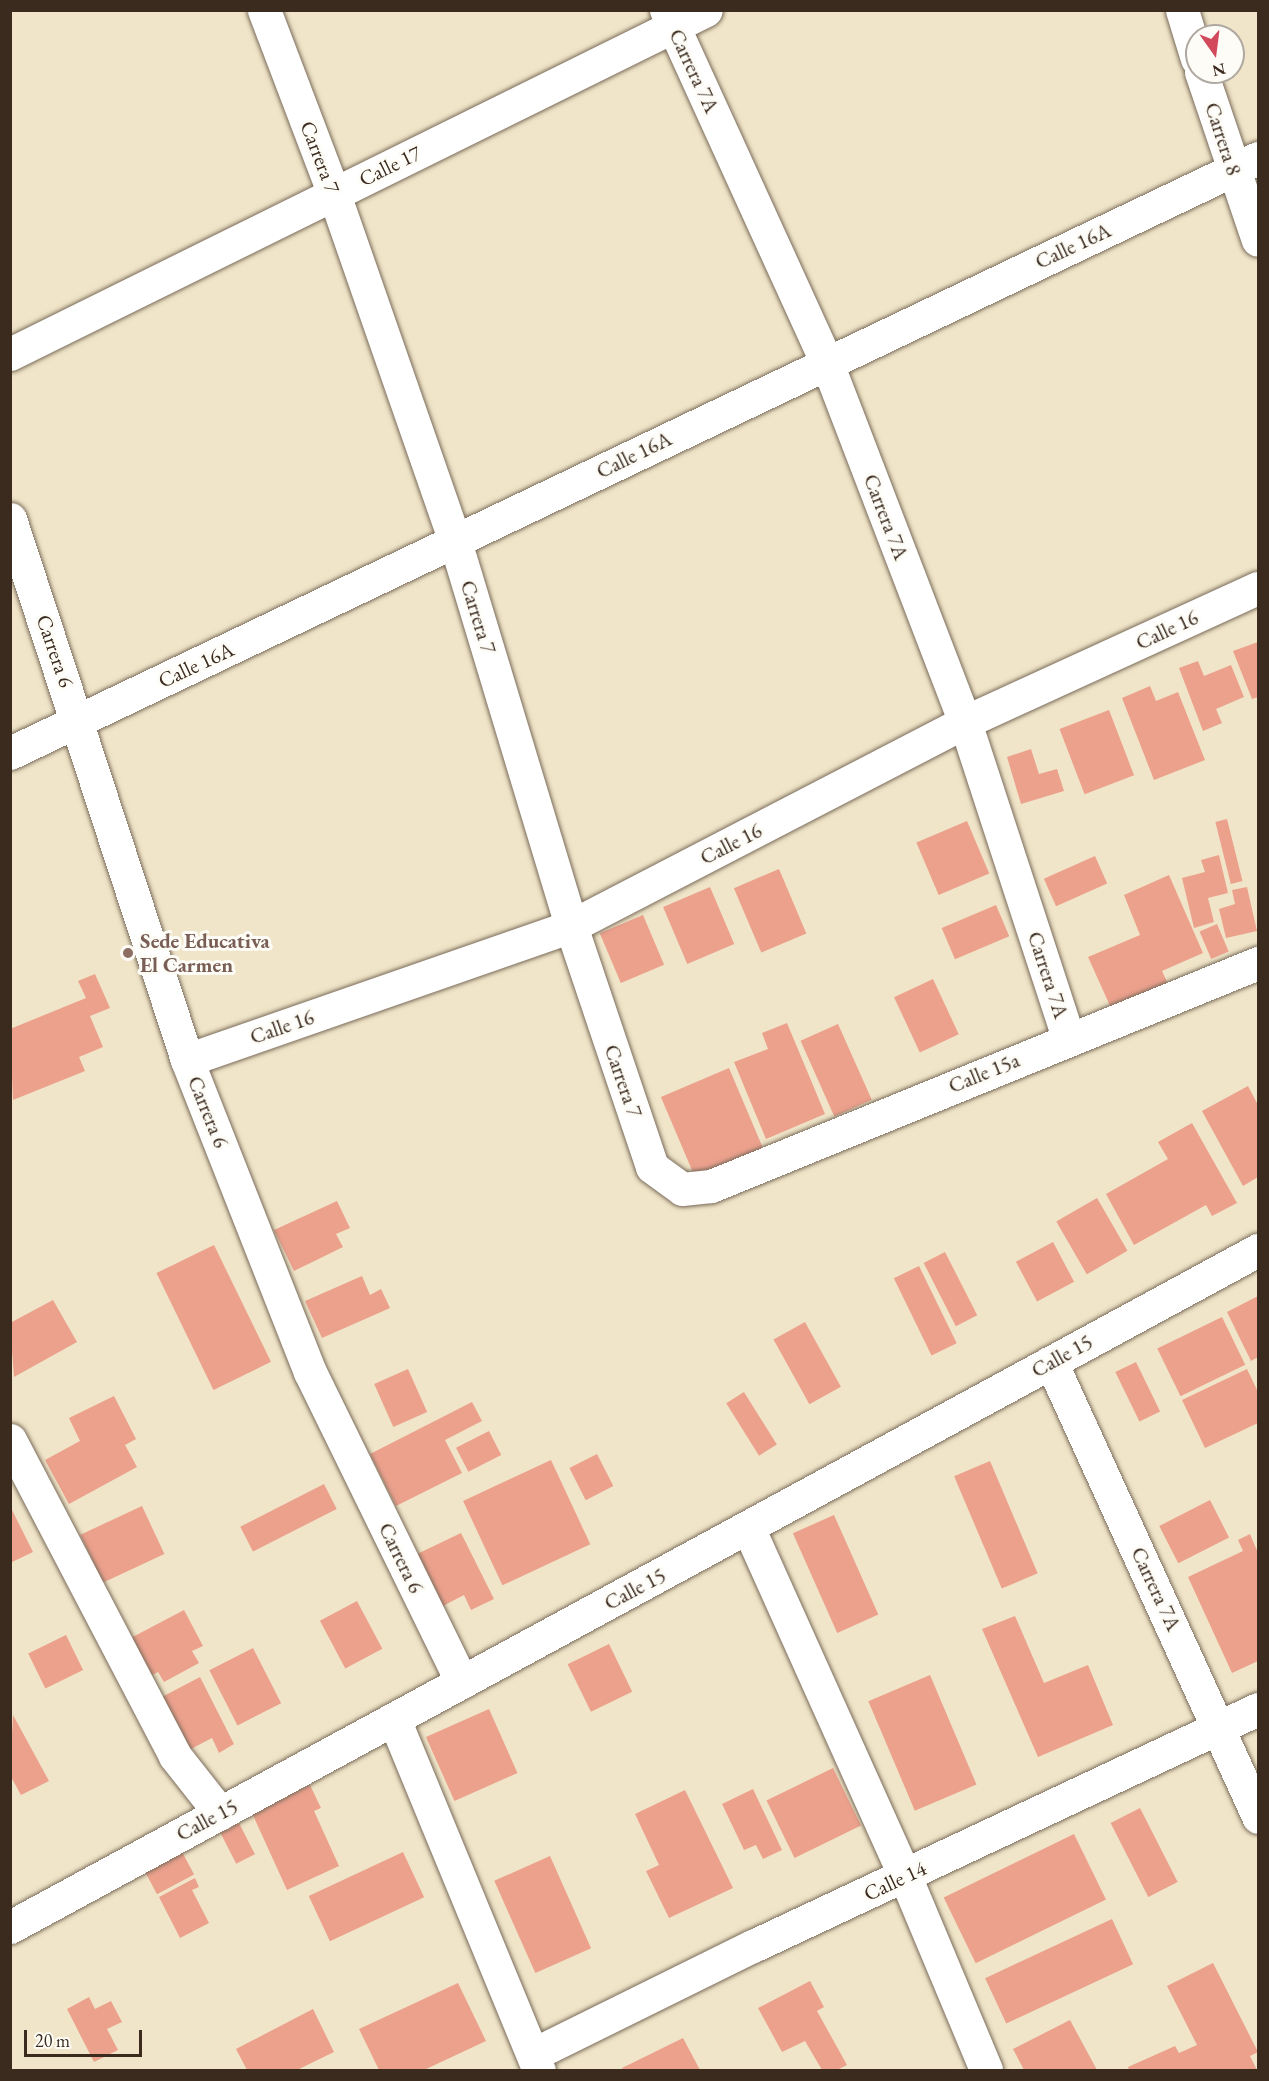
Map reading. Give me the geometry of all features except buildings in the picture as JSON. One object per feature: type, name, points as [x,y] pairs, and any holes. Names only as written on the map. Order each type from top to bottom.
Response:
[{"type":"street","name":"Carrera 7","points":[[264,10],[334,194],[455,541],[571,926],[652,1167],[682,1189],[711,1186]]},
{"type":"street","name":"Calle 17","points":[[10,354],[334,194],[670,18],[706,10]]},
{"type":"street","name":"Carrera 7A","points":[[670,18],[827,363],[965,722],[1068,1038]]},
{"type":"street","name":"Carrera 8","points":[[1207,84],[1246,164],[1258,240]]},
{"type":"street","name":"Calle 16A","points":[[10,753],[1246,164]]},
{"type":"street","name":"Carrera 6","points":[[10,519],[78,721],[187,1060],[310,1372],[462,1682]]},
{"type":"street","name":"Calle 16","points":[[187,1060],[571,926],[965,722],[1258,588]]},
{"type":"street","name":"Calle 15a","points":[[711,1186],[1068,1038],[1258,963]]},
{"type":"street","name":"Calle 15","points":[[10,1927],[1258,1250]]},
{"type":"street","name":"Carrera 7A","points":[[1051,1362],[1258,1817]]},
{"type":"street","points":[[10,1440],[175,1756],[220,1813]]},
{"type":"street","points":[[748,1527],[905,1876],[986,2070]]},
{"type":"street","name":"Calle 14","points":[[536,2062],[905,1876],[1258,1709]]},
{"type":"street","points":[[394,1719],[536,2062]]},
{"type":"place","name":"Sede Educativa El Carmen","points":[[128,953]]}]
